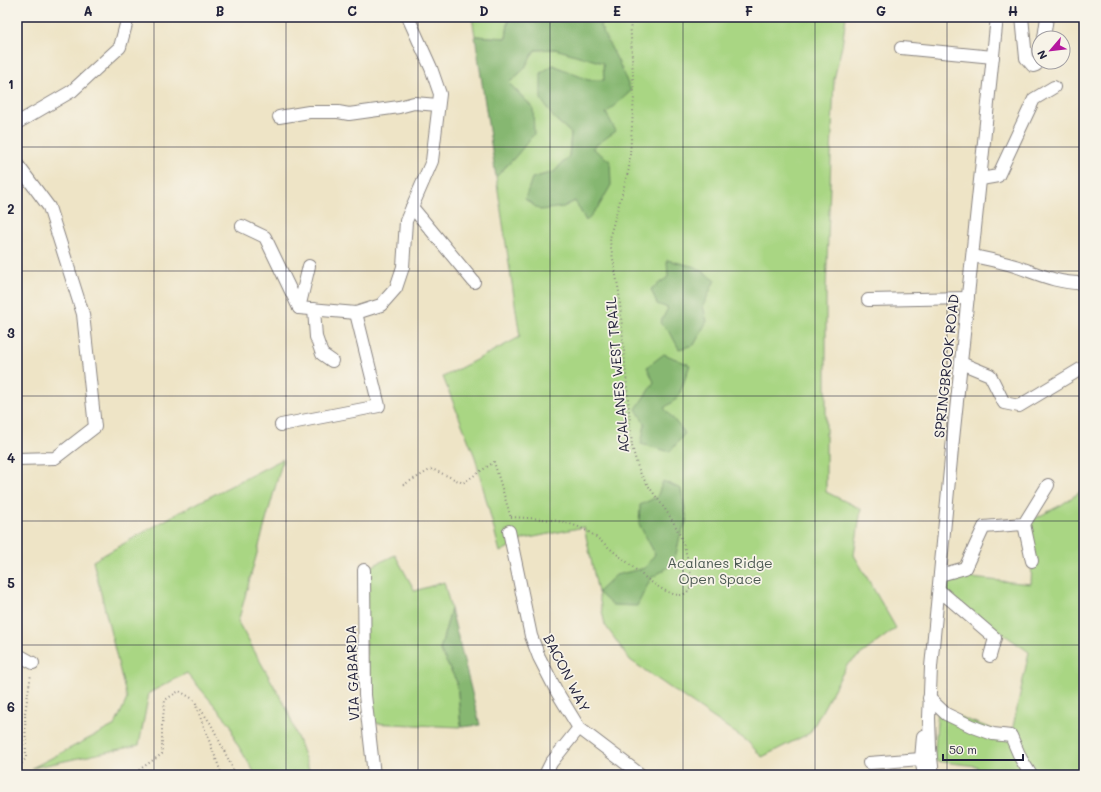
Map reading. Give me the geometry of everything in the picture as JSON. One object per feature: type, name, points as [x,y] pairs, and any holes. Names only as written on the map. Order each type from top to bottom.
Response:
[{"type":"street","points":[[17,123],[72,91],[120,47],[128,17]]},
{"type":"street","points":[[299,308],[356,313],[381,305],[396,288],[403,267],[406,221],[432,161],[440,94],[431,68],[408,17]]},
{"type":"street","name":"SPRINGBROOK ROAD","points":[[933,775],[930,749],[929,698],[961,363],[997,17]]},
{"type":"street","points":[[1022,17],[1026,58],[1031,64]]},
{"type":"street","points":[[1045,30],[1047,17]]},
{"type":"street","points":[[901,48],[993,57]]},
{"type":"street","points":[[981,179],[998,176],[1034,99],[1054,87]]},
{"type":"street","points":[[279,117],[309,112],[338,112],[349,114],[399,107],[414,103],[438,105]]},
{"type":"street","points":[[17,164],[49,207],[83,314],[96,427],[55,458],[17,459]]},
{"type":"street","points":[[412,207],[474,282]]},
{"type":"street","points":[[242,226],[265,237],[299,308]]},
{"type":"street","points":[[973,256],[1013,266],[1054,280],[1068,283],[1084,283]]},
{"type":"street","points":[[299,308],[309,266]]},
{"type":"street","points":[[868,300],[968,298]]},
{"type":"street","points":[[314,309],[316,337],[322,354],[332,361]]},
{"type":"street","points":[[281,425],[379,406],[356,313]]},
{"type":"street","points":[[961,363],[990,375],[1004,403],[1019,406],[1084,367]]},
{"type":"street","points":[[1032,561],[1024,524],[1048,485]]},
{"type":"street","points":[[940,575],[965,568],[984,527],[1024,524]]},
{"type":"street","name":"BACON WAY","points":[[509,531],[531,636],[539,657],[557,692],[579,728],[641,775]]},
{"type":"street","name":"VIA GABARDA","points":[[364,570],[365,695],[374,775]]},
{"type":"street","points":[[939,590],[995,638],[990,656]]},
{"type":"street","points":[[17,654],[33,663]]},
{"type":"street","points":[[929,698],[946,714],[993,734],[1011,736],[1031,775]]},
{"type":"street","name":"SPRINGBROOK ROAD","points":[[924,775],[921,758],[923,737],[929,718]]},
{"type":"street","points":[[545,775],[551,763],[579,728]]},
{"type":"street","points":[[869,763],[921,758]]},
{"type":"path","name":"ACALANES WEST TRAIL","points":[[403,485],[432,469],[463,483],[494,462],[511,517],[543,519],[574,524],[587,530],[656,586],[669,593],[679,595],[685,594],[690,589],[691,580],[679,531],[643,477],[635,460],[632,446],[619,292],[610,242],[611,232],[629,169],[634,97],[630,17]]},
{"type":"path","points":[[17,770],[26,758],[25,713],[33,663]]},
{"type":"path","points":[[128,775],[136,772],[162,754],[162,726],[165,700],[179,692],[193,699],[211,724],[236,775]]},
{"type":"path","points":[[193,699],[222,775]]},
{"type":"green space","points":[[472,17],[509,17],[506,38],[475,36]]},
{"type":"green space","points":[[509,17],[605,17],[600,26],[619,63],[631,91],[606,113],[616,131],[592,148],[610,161],[611,185],[599,206],[586,221],[575,201],[563,207],[540,210],[525,199],[532,178],[554,172],[569,156],[571,133],[554,118],[541,99],[541,73],[553,65],[588,80],[604,80],[603,63],[555,49],[535,50],[524,69],[509,83],[533,108],[534,134],[496,177],[475,36],[506,38]]},
{"type":"green space","name":"Acalanes Ridge Open Space","points":[[553,17],[846,17],[842,46],[834,79],[826,290],[826,492],[861,509],[854,555],[896,628],[847,665],[810,733],[762,757],[747,741],[630,660],[605,625],[584,527],[524,539],[500,552],[475,457],[443,377],[520,337],[496,177],[517,155],[533,108],[509,83],[524,69],[535,50],[555,49],[573,53]],"holes":[[[554,118],[592,149],[587,220],[575,201],[563,207],[532,178],[554,172],[569,156],[571,133]]]},
{"type":"green space","points":[[667,260],[696,267],[715,280],[703,306],[707,321],[694,345],[679,349],[671,334],[660,323],[668,308],[657,304],[651,289],[668,277]]},
{"type":"green space","points":[[664,354],[690,365],[678,398],[664,408],[685,433],[670,452],[641,444],[645,424],[636,409],[654,382],[647,367]]},
{"type":"green space","points":[[283,459],[238,622],[287,709],[311,775],[256,775],[234,739],[231,725],[187,673],[149,693],[139,745],[32,768],[115,725],[127,699],[93,561],[176,514]]},
{"type":"green space","points":[[663,481],[681,489],[687,520],[680,536],[674,564],[651,578],[637,606],[612,605],[598,592],[616,575],[645,568],[655,554],[639,524],[640,505],[657,497]]},
{"type":"green space","points":[[1084,483],[1084,520],[1082,522],[1084,524],[1084,775],[978,775],[977,766],[934,761],[938,709],[1011,736],[1029,652],[939,589],[940,575],[1031,584],[1032,561],[1024,524],[1061,505],[1080,492]]},
{"type":"green space","points":[[395,555],[415,591],[444,582],[451,609],[440,650],[457,682],[461,727],[368,723],[364,570]]},
{"type":"green space","points":[[451,609],[480,725],[461,727],[457,682],[440,650]]}]
